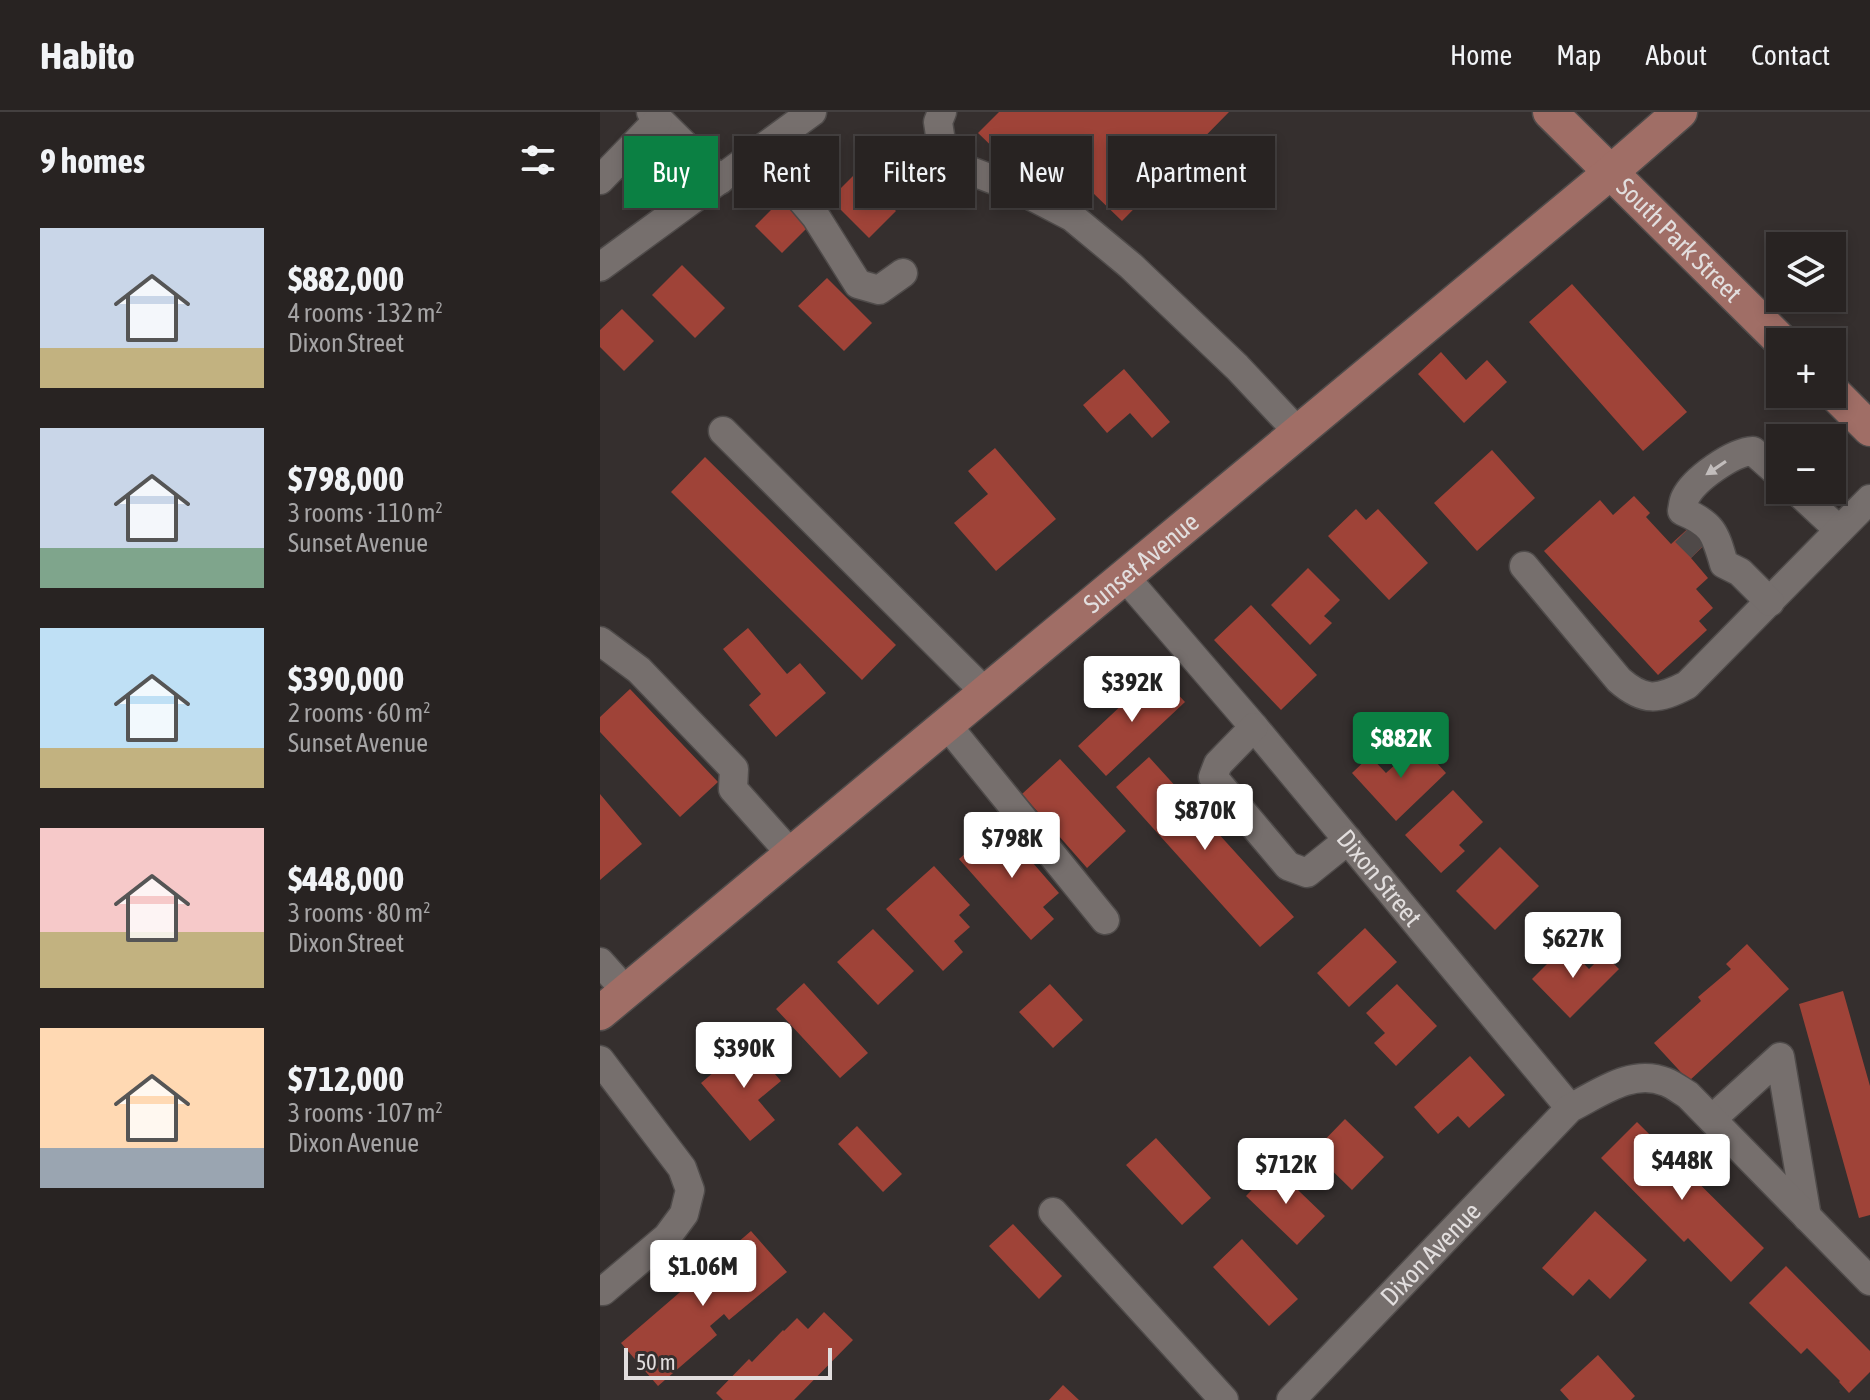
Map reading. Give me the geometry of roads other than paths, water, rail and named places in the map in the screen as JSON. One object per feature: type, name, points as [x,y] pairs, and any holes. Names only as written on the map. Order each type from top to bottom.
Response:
[{"type":"main road","name":"South Park Street","points":[[1550,112],[1768,328]]},
{"type":"main road","name":"Sunset Avenue","points":[[600,1013],[1680,112]]},
{"type":"main road","points":[[1846,405],[1870,429]]},
{"type":"street","points":[[780,136],[812,112]]},
{"type":"street","points":[[942,112],[938,122],[943,155],[960,167],[1018,189],[1072,217],[1131,266],[1216,347],[1298,432]]},
{"type":"street","points":[[600,180],[654,116],[720,180]]},
{"type":"street","points":[[600,267],[734,170]]},
{"type":"street","points":[[808,208],[858,284],[879,290],[903,273]]},
{"type":"street","points":[[723,431],[985,692]]},
{"type":"street","points":[[1766,463],[1753,451],[1744,451],[1698,480],[1685,498],[1689,530],[1709,558],[1740,572],[1770,602]]},
{"type":"street","points":[[1524,566],[1619,680],[1641,695],[1656,698],[1687,685],[1870,499]]},
{"type":"street","points":[[1811,504],[1839,530]]},
{"type":"street","points":[[1689,530],[1699,518],[1715,535],[1724,564]]},
{"type":"street","name":"Dixon Street","points":[[1125,577],[1254,727],[1570,1108]]},
{"type":"street","points":[[600,641],[639,670],[734,769],[733,789],[791,854]]},
{"type":"street","points":[[947,725],[1105,920]]},
{"type":"street","points":[[1254,727],[1218,764],[1213,777],[1231,799],[1288,866],[1307,873],[1348,840]]},
{"type":"street","points":[[600,962],[626,991]]},
{"type":"street","points":[[1712,1119],[1780,1057],[1807,1217]]},
{"type":"street","points":[[600,1060],[682,1168],[690,1190],[684,1214],[667,1237],[603,1291]]},
{"type":"street","name":"Dixon Avenue","points":[[1291,1400],[1570,1108],[1623,1080],[1645,1077],[1666,1082],[1688,1095],[1870,1281]]},
{"type":"street","points":[[1053,1212],[1224,1400]]},
{"type":"tunnel","points":[[1685,532],[1701,548]]}]
